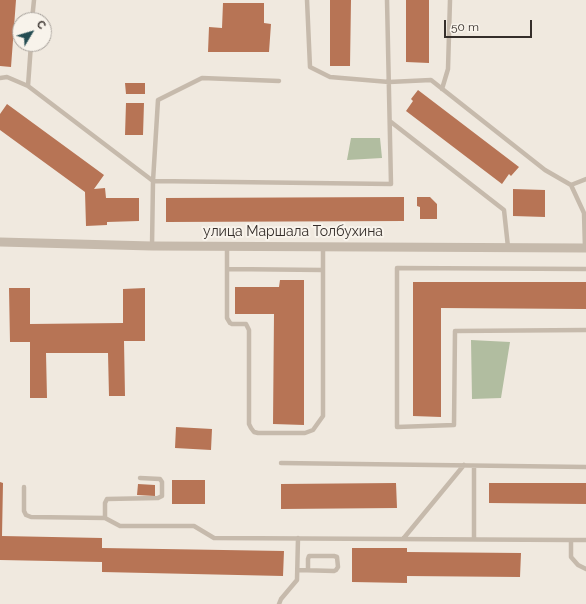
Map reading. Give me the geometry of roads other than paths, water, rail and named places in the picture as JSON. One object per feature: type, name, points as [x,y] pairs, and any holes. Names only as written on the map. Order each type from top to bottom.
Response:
[{"type":"street","name":"улица Маршала Толбухина","points":[[0,242],[152,246],[585,248]]},
{"type":"lane","points":[[33,12],[34,0]]},
{"type":"lane","points":[[307,0],[310,67],[330,77],[389,82],[431,80],[545,170],[571,185],[584,213],[585,248]]},
{"type":"lane","points":[[0,78],[7,77],[28,86],[153,181],[391,184],[391,122],[387,0]]},
{"type":"lane","points":[[442,89],[448,69],[450,0]]},
{"type":"lane","points":[[28,86],[30,52]]},
{"type":"lane","points":[[152,246],[153,181],[158,100],[202,78],[279,81]]},
{"type":"lane","points":[[391,122],[504,210],[508,247]]},
{"type":"lane","points":[[571,185],[586,179]]},
{"type":"lane","points":[[228,246],[228,321],[232,324],[246,324],[249,330],[249,424],[254,432],[266,433],[310,433],[323,416],[324,246]]},
{"type":"lane","points":[[586,269],[397,268],[397,427],[454,425],[455,331],[586,330]]},
{"type":"lane","points":[[227,270],[323,270]]},
{"type":"lane","points":[[281,463],[586,467]]},
{"type":"lane","points":[[404,539],[464,466]]},
{"type":"lane","points":[[474,466],[474,539]]},
{"type":"lane","points":[[104,518],[105,503],[107,499],[158,498],[162,496],[162,482],[160,479],[140,478]]},
{"type":"lane","points":[[24,487],[24,511],[28,517],[104,518],[120,526],[194,526],[214,538],[586,540]]},
{"type":"lane","points":[[279,604],[281,599],[297,580],[298,538]]},
{"type":"lane","points":[[570,540],[571,557],[578,565],[586,569]]},
{"type":"lane","points":[[298,570],[308,570],[336,570],[338,567],[337,557],[310,556],[308,559],[308,570]]}]
